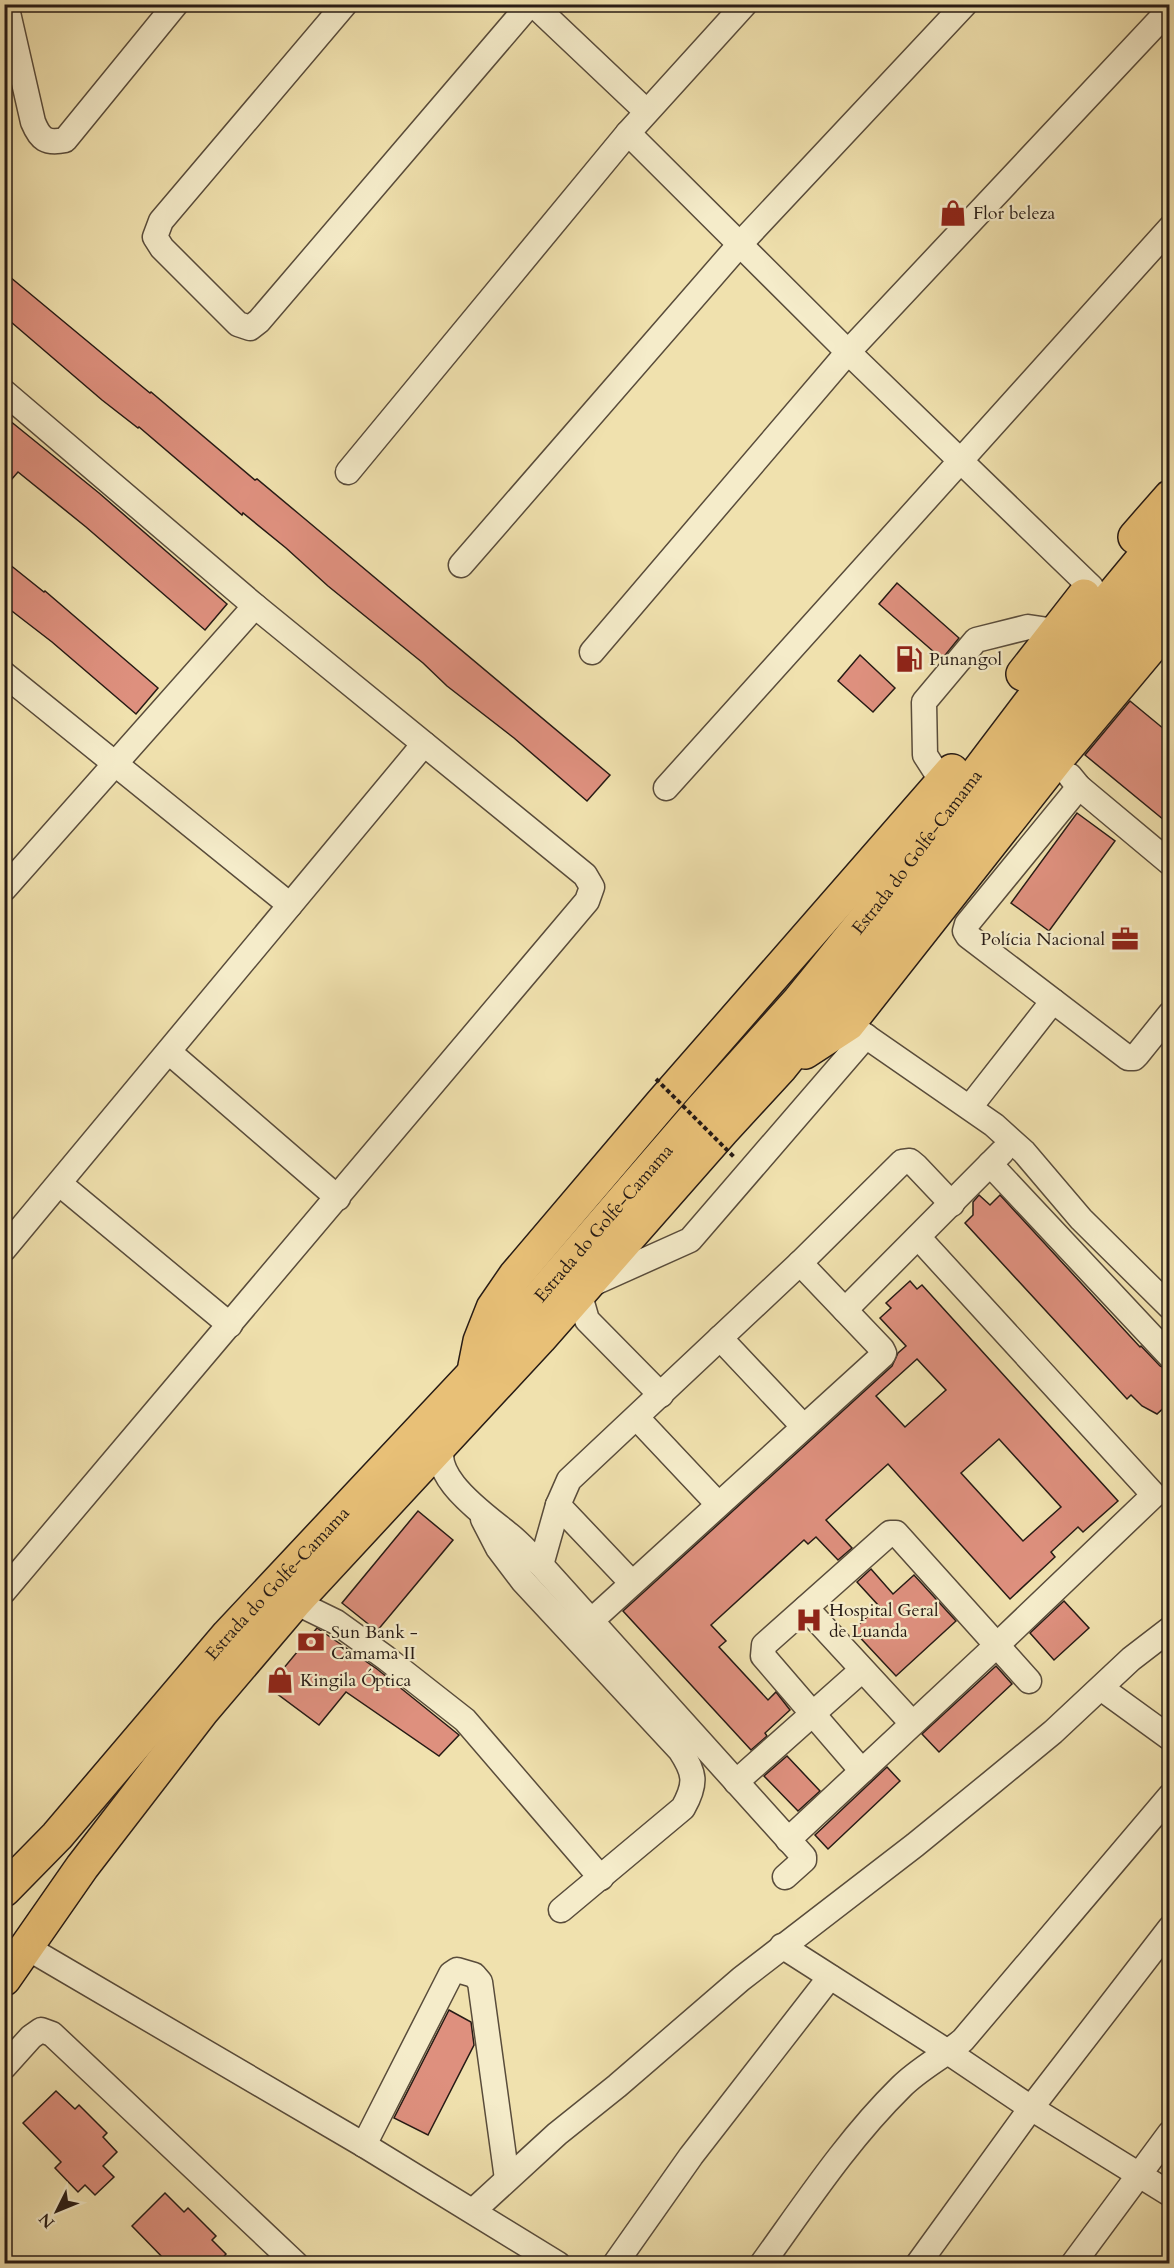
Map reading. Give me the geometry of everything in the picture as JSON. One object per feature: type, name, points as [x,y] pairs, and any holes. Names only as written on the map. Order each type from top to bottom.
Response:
[{"type":"highway","points":[[474,1373],[480,1341],[493,1308],[515,1276],[662,1103],[943,783],[1055,631],[1170,497]]},
{"type":"highway","name":"Estrada do Golfe-Camama","points":[[4,1890],[57,1836],[228,1635],[474,1373],[702,1109],[799,1001],[877,905],[1102,608],[1170,526]]},
{"type":"highway","name":"Estrada do Golfe-Camama","points":[[4,1979],[82,1867],[203,1710],[295,1602],[540,1338],[781,1068],[920,894],[1055,713],[1170,575]]},
{"type":"highway","points":[[781,1068],[857,1030],[1057,759],[1170,624]]},
{"type":"street","points":[[6,4],[33,122],[39,136],[53,142],[65,140],[176,4]]},
{"type":"street","points":[[345,4],[161,221],[155,237],[162,248],[238,324],[250,328],[259,321],[531,4],[646,111]]},
{"type":"street","points":[[348,472],[646,111],[745,4]]},
{"type":"street","points":[[461,566],[740,244],[965,4]]},
{"type":"street","points":[[592,652],[848,352],[1170,9]]},
{"type":"street","points":[[628,133],[848,352],[1091,587]]},
{"type":"street","points":[[666,788],[1170,228]]},
{"type":"street","points":[[4,392],[255,606],[585,874],[592,887],[587,901],[4,1591]]},
{"type":"street","points":[[4,889],[255,606]]},
{"type":"street","points":[[943,783],[924,755],[924,702],[976,640],[1028,627],[1055,631]]},
{"type":"street","points":[[4,674],[290,905]]},
{"type":"street","points":[[4,1249],[424,744]]},
{"type":"street","points":[[1057,759],[1078,787],[1170,863]]},
{"type":"street","points":[[1078,787],[967,924],[965,931],[1128,1058],[1134,1058],[1137,1055],[1170,1014]]},
{"type":"street","points":[[970,1107],[1053,1001]]},
{"type":"street","points":[[660,1395],[587,1320],[581,1299],[584,1288],[690,1240],[857,1030],[970,1107],[1024,1152],[1081,1219],[1170,1307]]},
{"type":"street","points":[[169,1052],[338,1197]]},
{"type":"street","points":[[845,1310],[1012,1142]]},
{"type":"street","points":[[541,1564],[558,1505],[569,1480],[800,1263],[902,1162],[910,1161],[952,1203]]},
{"type":"street","points":[[990,1164],[1170,1356]]},
{"type":"street","points":[[60,1184],[230,1326]]},
{"type":"street","points":[[788,1840],[1162,1489],[918,1237]]},
{"type":"street","points":[[591,1621],[884,1353],[800,1263]]},
{"type":"street","points":[[540,1338],[568,1326],[582,1324],[595,1328]]},
{"type":"street","points":[[720,1338],[803,1426]]},
{"type":"street","points":[[637,1418],[718,1504]]},
{"type":"street","points":[[452,1431],[443,1441],[440,1454],[454,1487]]},
{"type":"street","points":[[401,1486],[420,1480],[441,1481],[454,1487],[541,1564],[805,1859],[785,1877]]},
{"type":"street","points":[[558,1505],[633,1583]]},
{"type":"street","points":[[479,1511],[498,1548],[523,1581],[680,1750],[690,1766],[693,1778],[691,1793],[683,1808],[561,1910]]},
{"type":"street","points":[[862,1771],[763,1656],[762,1651],[764,1645],[890,1533],[896,1533],[1029,1681]]},
{"type":"street","points":[[295,1602],[336,1622],[465,1720],[601,1878]]},
{"type":"street","points":[[806,1608],[912,1723]]},
{"type":"street","points":[[473,2211],[557,2134],[617,2086],[712,2003],[957,1811],[1053,1732],[1131,1659],[1170,1629]]},
{"type":"street","points":[[736,1782],[862,1670]]},
{"type":"street","points":[[1101,1688],[1170,1738]]},
{"type":"street","points":[[762,2264],[869,2120],[920,2070],[963,2040],[1170,1796]]},
{"type":"street","points":[[918,2264],[1031,2108],[1170,1928]]},
{"type":"street","points":[[782,1946],[1031,2108],[1170,2194]]},
{"type":"street","points":[[26,1947],[364,2145],[558,2264]]},
{"type":"street","points":[[364,2145],[451,1974],[457,1970],[474,1975],[480,1982],[507,2179]]},
{"type":"street","points":[[615,2264],[691,2156],[830,1977]]},
{"type":"street","points":[[4,2067],[40,2030],[52,2034],[296,2264]]},
{"type":"street","points":[[1073,2264],[1170,2133]]},
{"type":"path","points":[[656,1079],[735,1158]]},
{"type":"building","points":[[4,272],[255,480],[257,479],[610,775],[587,801],[514,738],[447,686],[423,663],[328,586],[286,548],[243,513],[242,515],[139,427],[102,400],[4,316]]},
{"type":"building","points":[[4,416],[99,493],[227,604],[205,630],[86,527],[18,472],[4,488]]},
{"type":"building","points":[[4,560],[45,591],[158,688],[136,714],[52,642],[4,605]]},
{"type":"building","points":[[897,583],[959,638],[942,659],[879,604]]},
{"type":"building","points":[[860,655],[895,688],[873,712],[838,681]]},
{"type":"building","points":[[1130,701],[1170,734],[1170,825],[1085,755]]},
{"type":"building","points":[[1077,813],[1115,841],[1049,931],[1011,903]]},
{"type":"building","points":[[979,1195],[990,1205],[1000,1195],[1140,1347],[1160,1366],[1170,1371],[1170,1402],[1157,1414],[1142,1406],[1131,1395],[1127,1399],[965,1223],[973,1215],[973,1202]]},
{"type":"building","points":[[910,1281],[917,1289],[922,1285],[1118,1501],[1083,1532],[1078,1527],[1051,1552],[1055,1557],[1010,1599],[888,1464],[826,1520],[852,1548],[838,1560],[816,1537],[808,1544],[804,1540],[711,1625],[726,1641],[719,1647],[768,1700],[776,1692],[790,1710],[765,1733],[767,1736],[751,1750],[623,1611],[892,1366],[898,1353],[906,1346],[880,1318],[891,1308],[886,1303]],"holes":[[[917,1359],[946,1390],[905,1427],[876,1396]],[[999,1439],[1061,1507],[1023,1541],[961,1473]]]},
{"type":"building","points":[[418,1511],[453,1540],[377,1631],[342,1603]]},
{"type":"building","points":[[871,1569],[893,1594],[914,1575],[956,1621],[896,1676],[853,1630],[879,1606],[857,1582]]},
{"type":"building","points":[[1064,1601],[1089,1628],[1054,1660],[1030,1633]]},
{"type":"building","points":[[317,1628],[377,1669],[459,1735],[439,1756],[346,1692],[319,1725],[268,1687]]},
{"type":"building","points":[[996,1666],[1012,1684],[939,1752],[922,1734]]},
{"type":"building","points":[[787,1756],[820,1791],[798,1811],[764,1776]]},
{"type":"building","points":[[887,1767],[900,1781],[828,1849],[815,1835]]},
{"type":"building","points":[[449,2010],[471,2022],[474,2045],[428,2135],[394,2118]]},
{"type":"building","points":[[56,2091],[75,2109],[79,2105],[107,2133],[103,2137],[117,2152],[103,2166],[114,2177],[95,2195],[85,2185],[78,2192],[55,2168],[61,2162],[23,2123]]},
{"type":"building","points":[[165,2193],[184,2212],[188,2208],[216,2236],[212,2240],[226,2254],[217,2264],[169,2264],[132,2226]]},
{"type":"place","name":"Flor beleza","points":[[953,213]]},
{"type":"place","name":"Punangol","points":[[909,659]]},
{"type":"place","name":"Polícia Nacional","points":[[1125,939]]},
{"type":"place","name":"Hospital Geral de Luanda","points":[[809,1620]]},
{"type":"place","name":"Sun Bank - Camama II","points":[[311,1642]]},
{"type":"place","name":"Kingila Óptica","points":[[280,1680]]}]
